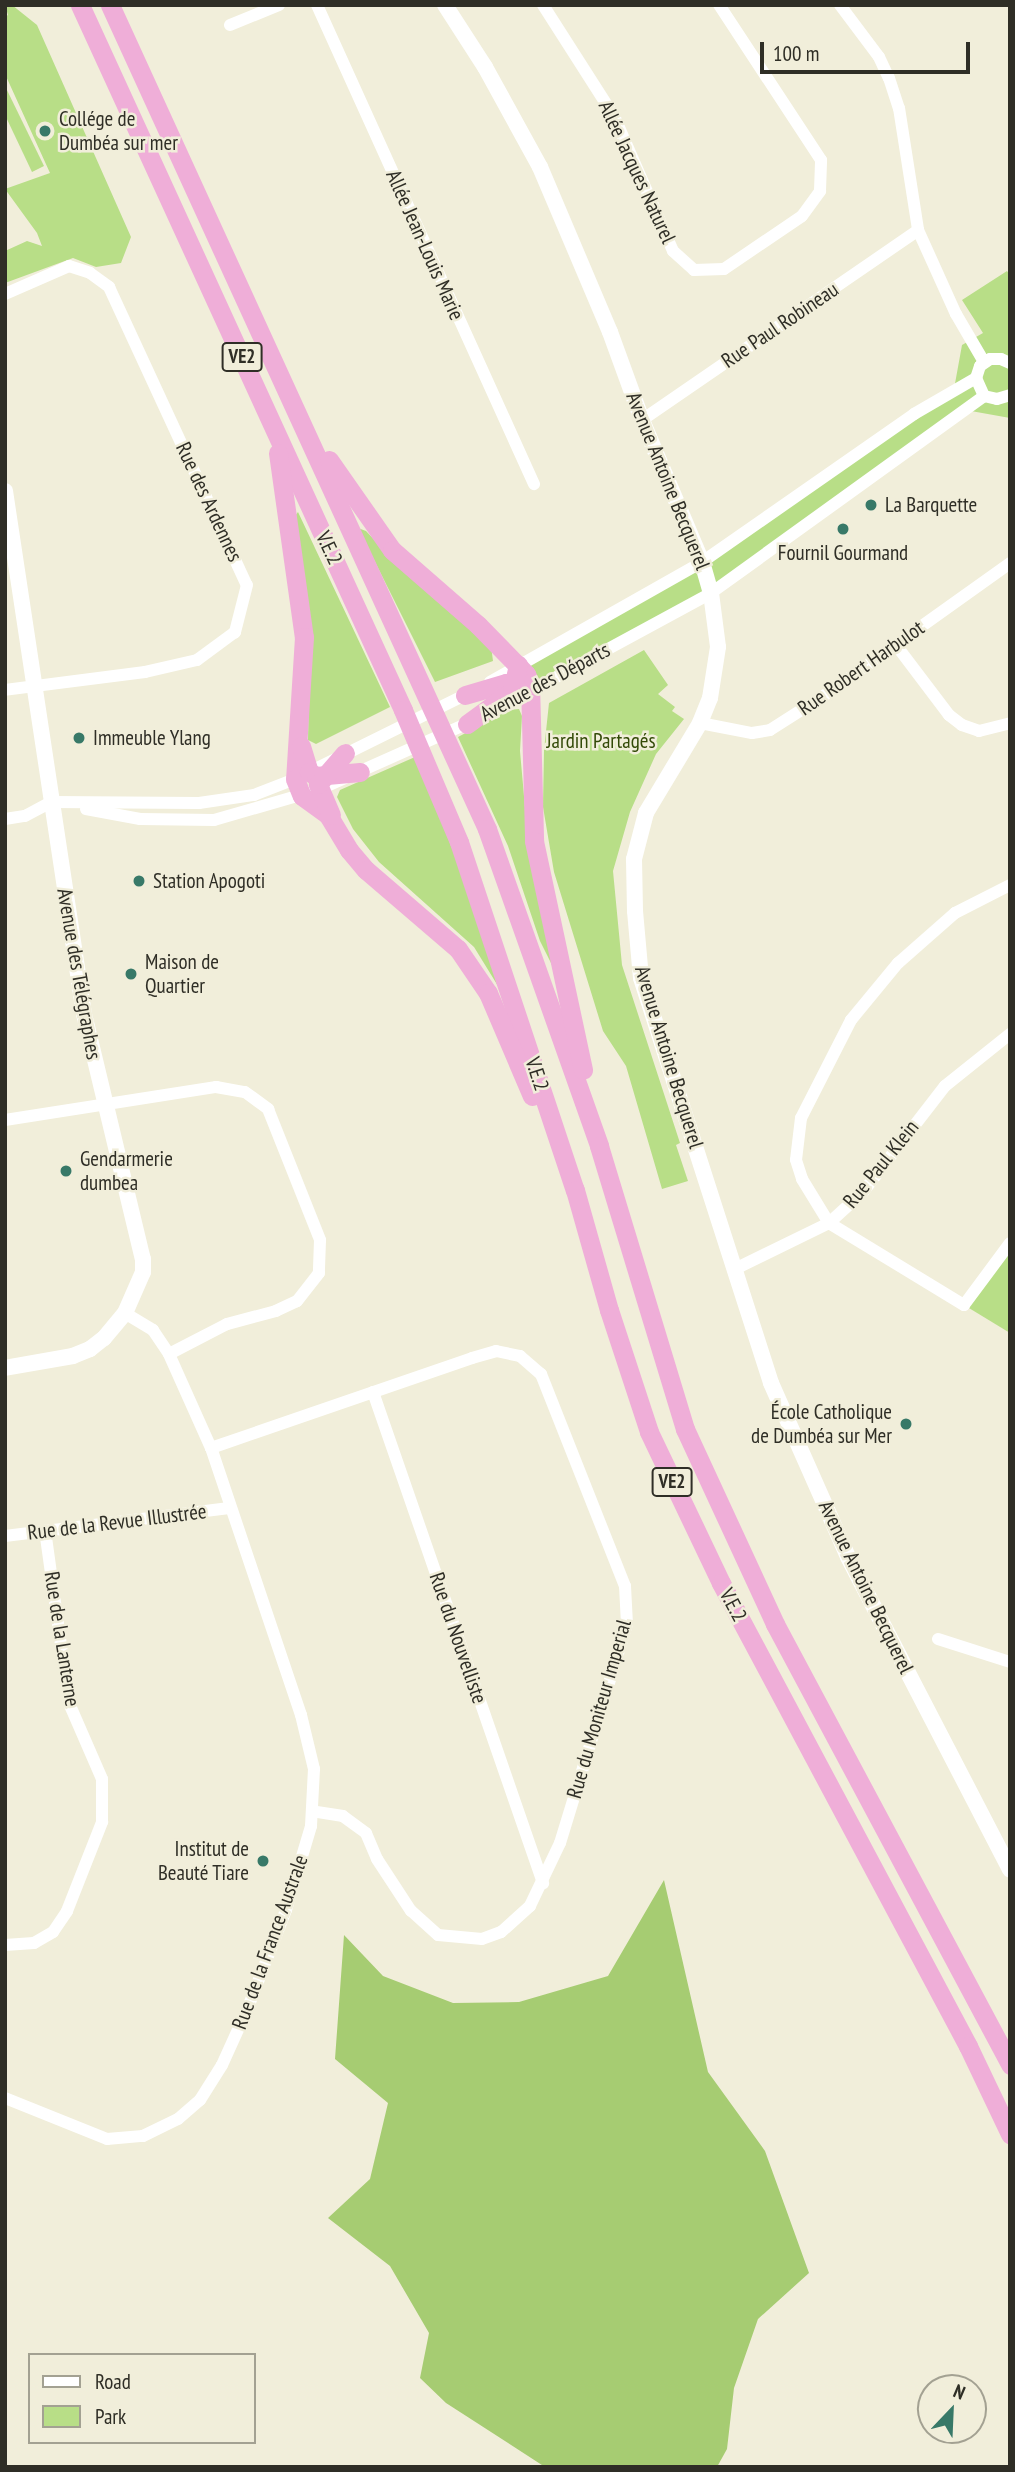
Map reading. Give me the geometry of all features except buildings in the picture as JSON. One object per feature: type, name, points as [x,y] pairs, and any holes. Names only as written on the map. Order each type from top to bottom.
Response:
[{"type":"highway","name":"V.E.2","points":[[80,5],[403,710],[459,842],[575,1190],[609,1310],[649,1432],[721,1583],[968,2046],[1010,2134]]},
{"type":"highway","name":"V.E.2","points":[[110,5],[464,773],[487,830],[599,1146],[685,1429],[775,1624],[1010,2065]]},
{"type":"highway","points":[[300,419],[392,550],[478,625],[522,680],[534,841],[599,1146]]},
{"type":"highway","points":[[274,428],[304,637],[299,735],[309,783],[349,850],[366,870],[458,949],[488,993],[575,1190]]},
{"type":"highway","points":[[465,695],[522,680]]},
{"type":"highway","points":[[467,724],[503,699],[522,680]]},
{"type":"highway","points":[[309,783],[345,752]]},
{"type":"highway","points":[[309,783],[360,772]]},
{"type":"street","points":[[230,25],[279,5]]},
{"type":"street","name":"Allée Jean-Louis Marie","points":[[317,5],[534,484]]},
{"type":"street","name":"Avenue Antoine Becquerel","points":[[445,5],[502,96],[540,167],[610,332],[642,420],[702,562],[711,593],[718,647],[710,698],[700,723],[646,813],[634,859],[641,978],[771,1383],[848,1557],[1010,1869]]},
{"type":"street","name":"Allée Jacques Naturel","points":[[543,5],[614,116],[673,251],[694,270],[724,269],[802,216],[820,191],[821,160],[719,5]]},
{"type":"street","points":[[840,5],[879,57],[889,78],[900,108],[919,230],[956,314],[985,362]]},
{"type":"street","name":"Rue Paul Robineau","points":[[642,420],[919,230]]},
{"type":"street","name":"Rue des Ardennes","points":[[5,293],[69,266],[90,273],[109,287],[247,585],[235,632],[197,660],[145,672],[34,686]]},
{"type":"street","points":[[1010,363],[995,358],[985,362],[975,378],[984,396],[997,399],[1010,395]]},
{"type":"street","name":"Avenue des Départs","points":[[522,680],[702,562],[914,414],[975,378]]},
{"type":"street","name":"Avenue des Départs","points":[[522,680],[711,593],[984,396]]},
{"type":"street","name":"Avenue des Télégraphes","points":[[5,491],[10,547],[34,686],[83,1014],[143,1259],[140,1285],[125,1313],[104,1338],[90,1349],[73,1356],[5,1368]]},
{"type":"street","name":"Rue Robert Harbulot","points":[[700,723],[752,733],[770,730],[896,645],[1010,563]]},
{"type":"street","points":[[896,645],[949,715],[962,724],[979,731],[1010,723]]},
{"type":"street","points":[[5,690],[34,686]]},
{"type":"street","name":"Avenue des Départs","points":[[345,752],[465,695]]},
{"type":"street","name":"Avenue des Départs","points":[[360,772],[467,724]]},
{"type":"street","points":[[5,818],[25,816],[51,802],[199,803],[309,783]]},
{"type":"street","points":[[51,802],[141,819],[199,821],[234,815],[309,783]]},
{"type":"street","points":[[1010,885],[955,913],[898,963],[851,1020],[801,1118],[796,1160],[802,1179],[829,1223],[964,1305],[1010,1243]]},
{"type":"street","name":"Rue Paul Klein","points":[[735,1269],[829,1223],[863,1192],[945,1086],[1010,1034]]},
{"type":"street","points":[[5,1120],[216,1087],[245,1091],[268,1109],[320,1240],[319,1273],[297,1301],[276,1311],[228,1324],[169,1354]]},
{"type":"street","name":"Rue de la France Australe","points":[[5,2098],[107,2139],[143,2136],[178,2119],[200,2100],[222,2065],[286,1910],[313,1811],[314,1769],[301,1715],[193,1400],[153,1330],[125,1313]]},
{"type":"street","name":"Rue du Moniteur Imperial","points":[[211,1448],[496,1351],[520,1356],[541,1374],[625,1586],[626,1628],[560,1843],[530,1906],[502,1932],[482,1939],[438,1935],[411,1912],[377,1859],[366,1833],[343,1816],[313,1811]]},
{"type":"street","name":"Rue du Nouvelliste","points":[[373,1392],[543,1883]]},
{"type":"street","name":"Rue de la Revue Illustrée","points":[[5,1536],[229,1508]]},
{"type":"street","name":"Rue de la Lanterne","points":[[5,1945],[34,1943],[53,1932],[67,1911],[102,1822],[102,1779],[69,1703],[45,1531]]},
{"type":"street","points":[[937,1639],[1010,1662]]},
{"type":"green space","name":"Collége de Dumbéa sur mer","points":[[5,5],[12,5],[37,25],[131,237],[121,263],[96,267],[73,258],[5,283],[5,251],[27,241],[42,246],[37,233],[5,189],[50,173],[5,74],[5,17],[8,15]]},
{"type":"green space","points":[[5,86],[44,166],[32,172],[5,115]]},
{"type":"green space","points":[[1007,271],[1010,275],[1010,418],[971,411],[711,593],[531,692],[518,665],[702,562],[954,389],[962,345],[983,333],[962,300]]},
{"type":"green space","points":[[298,512],[390,707],[316,744],[308,740],[310,635],[295,516]]},
{"type":"green space","points":[[358,528],[366,531],[397,564],[491,646],[493,661],[435,682]]},
{"type":"green space","name":"Jardin Partagés","points":[[644,650],[668,685],[658,694],[675,707],[672,711],[684,719],[656,754],[630,812],[613,871],[622,965],[680,1143],[676,1145],[688,1181],[662,1189],[626,1066],[603,1031],[554,872],[543,807],[544,750],[549,703]]},
{"type":"green space","points":[[519,709],[522,716],[520,751],[528,841],[556,973],[540,941],[508,846],[458,737],[509,710]]},
{"type":"green space","points":[[415,757],[474,902],[498,986],[474,947],[379,862],[353,829],[337,797],[340,790]]},
{"type":"green space","points":[[1010,1243],[1010,1333],[964,1305]]},
{"type":"green space","points":[[664,1880],[708,2072],[765,2151],[809,2273],[758,2319],[734,2388],[727,2449],[717,2467],[545,2467],[446,2403],[420,2378],[429,2333],[390,2266],[328,2218],[370,2179],[388,2103],[335,2059],[344,1935],[383,1976],[453,2003],[519,2002],[608,1976]]},
{"type":"place","name":"Collége de Dumbéa sur mer","points":[[45,131]]},
{"type":"place","name":"La Barquette","points":[[871,505]]},
{"type":"place","name":"Fournil Gourmand","points":[[843,529]]},
{"type":"place","name":"Immeuble Ylang","points":[[79,738]]},
{"type":"place","name":"Station Apogoti","points":[[139,881]]},
{"type":"place","name":"Maison de Quartier","points":[[131,974]]},
{"type":"place","name":"Gendarmerie dumbea","points":[[66,1171]]},
{"type":"place","name":"École Catholique de Dumbéa sur Mer","points":[[906,1424]]},
{"type":"place","name":"Institut de Beauté Tiare","points":[[263,1861]]}]
